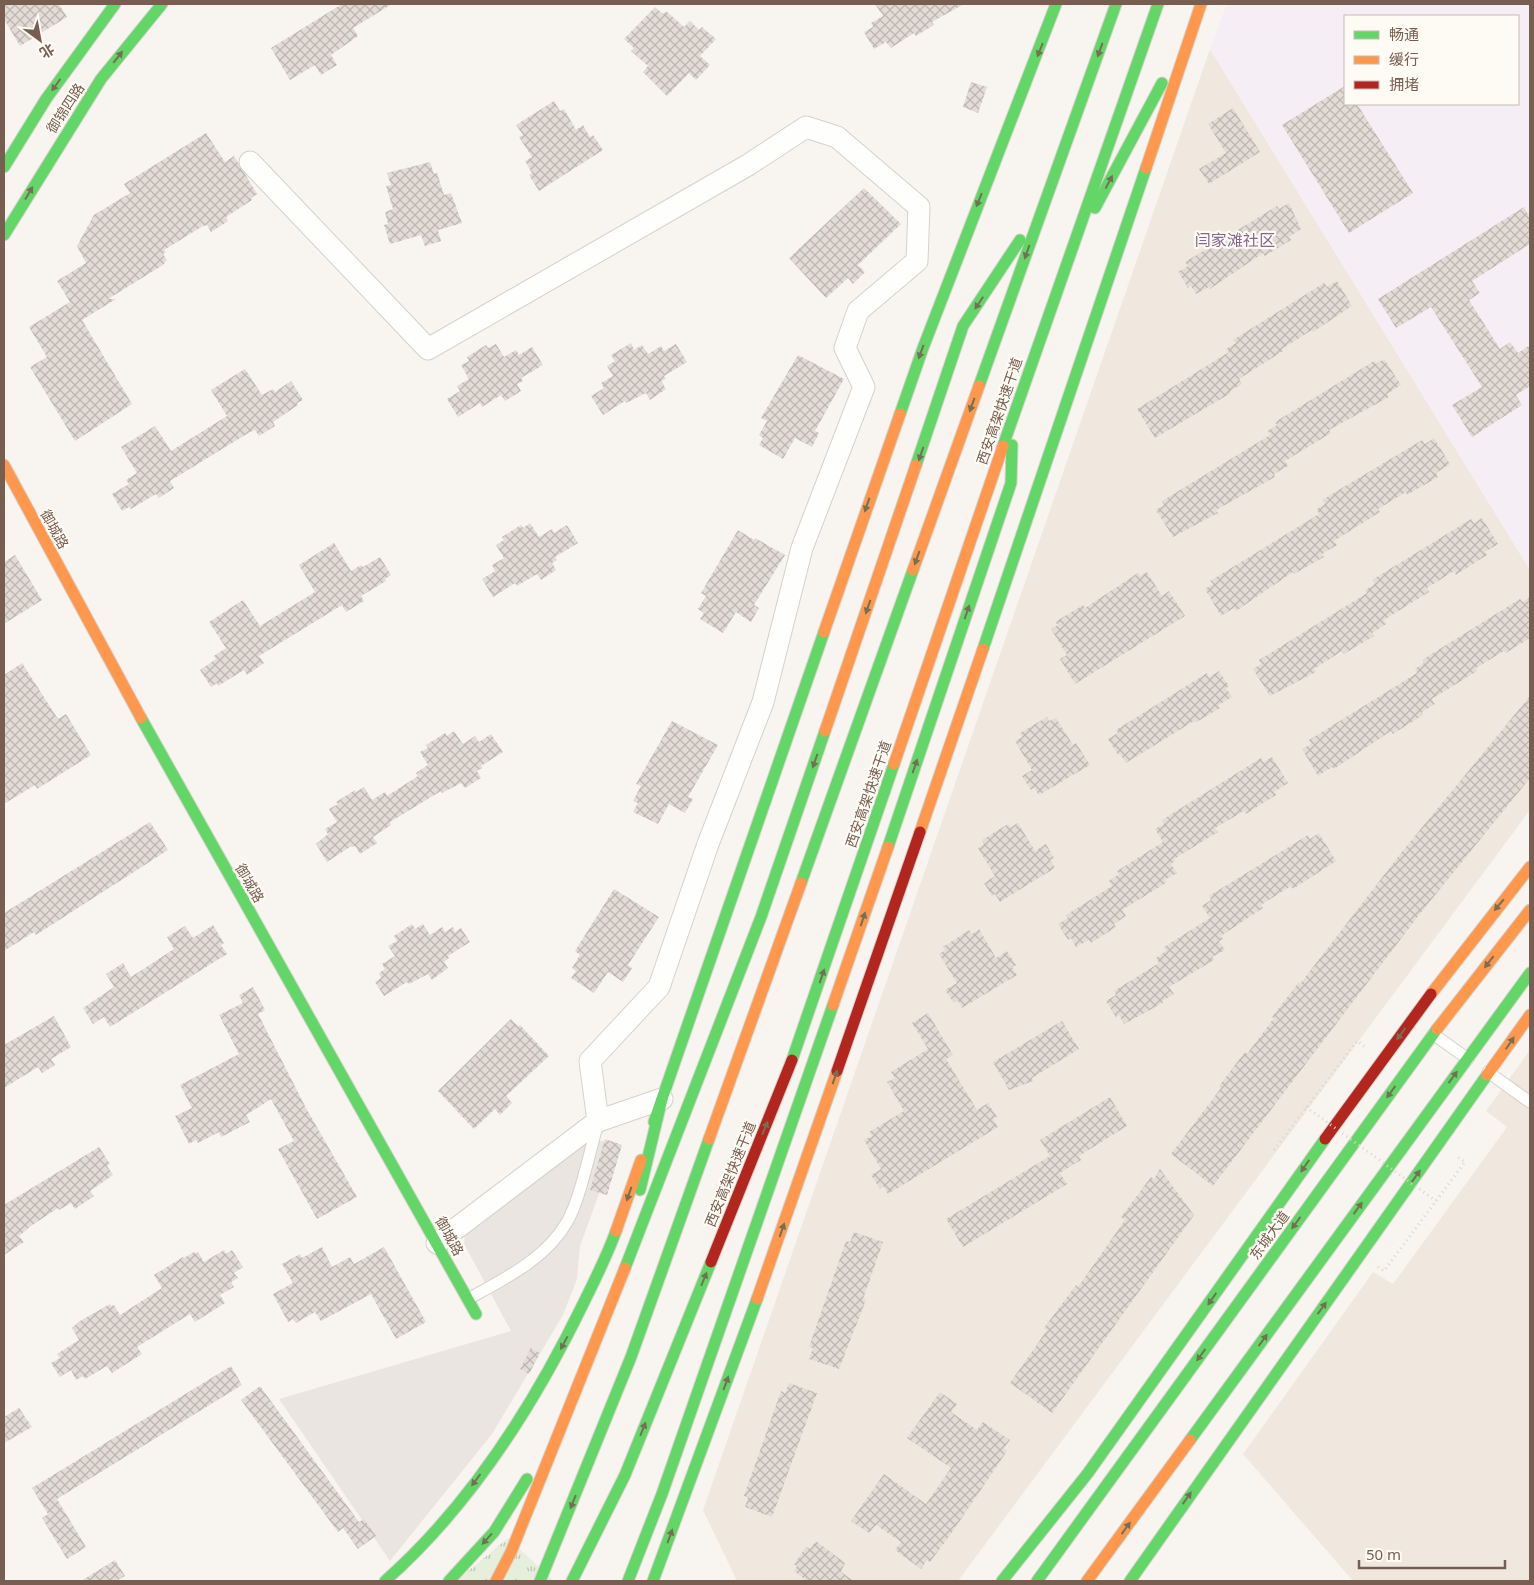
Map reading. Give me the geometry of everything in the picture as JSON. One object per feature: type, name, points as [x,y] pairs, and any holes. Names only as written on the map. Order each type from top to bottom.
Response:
[{"type":"main road","name":"御锦四路","points":[[4,167],[46,99],[115,4]]},
{"type":"main road","name":"御锦四路","points":[[4,235],[101,79],[162,4]]},
{"type":"main road","points":[[385,1581],[410,1558],[466,1493],[502,1445],[540,1387],[610,1248],[922,348],[1056,4]]},
{"type":"main road","name":"西安高架快速干道","points":[[540,1581],[631,1357],[1116,4]]},
{"type":"main road","name":"西安高架快速干道","points":[[572,1581],[625,1475],[796,1050],[1013,416],[1158,4]]},
{"type":"main road","points":[[653,1581],[784,1225],[1072,389],[1201,4]]},
{"type":"main road","points":[[1069,256],[1195,20]]},
{"type":"main road","points":[[496,1581],[511,1552],[562,1426],[762,917],[964,326],[1044,204]]},
{"type":"main road","points":[[628,1581],[662,1494],[868,905],[1011,483],[1013,416]]},
{"type":"main road","name":"御城路","points":[[4,465],[180,790],[476,1314]]},
{"type":"main road","points":[[1002,1581],[1088,1474],[1337,1120],[1475,934],[1530,867]]},
{"type":"main road","name":"东城大道","points":[[1037,1581],[1433,1034],[1530,910]]},
{"type":"main road","points":[[1087,1581],[1530,972]]},
{"type":"main road","points":[[1130,1581],[1206,1470],[1530,1015]]},
{"type":"main road","points":[[616,1289],[662,1099]]},
{"type":"main road","points":[[449,1581],[494,1532],[562,1426]]},
{"type":"main road","points":[[1099,1581],[1107,1554]]},
{"type":"street","points":[[250,162],[428,349],[748,165],[806,127],[837,138],[919,207],[918,261],[858,311],[845,348],[864,387],[802,548],[763,702],[708,844],[659,987],[590,1061],[598,1121]]},
{"type":"street","points":[[437,1243],[598,1121],[662,1099]]},
{"type":"lane","points":[[1433,1034],[1530,1102]]},
{"type":"lane","points":[[468,1300],[535,1258],[560,1233],[573,1209],[598,1121]]},
{"type":"path","points":[[1274,1150],[1357,1041],[1366,1047],[1360,1054]]},
{"type":"path","points":[[1306,1107],[1436,1201]]},
{"type":"path","points":[[1381,1259],[1376,1266],[1384,1272],[1465,1162]]},
{"type":"shaded area","points":[[1227,4],[1530,4],[1530,570],[1210,49]]},
{"type":"shaded area","points":[[1210,49],[1530,570],[1530,810],[958,1581],[737,1581],[703,1510]]},
{"type":"shaded area","points":[[1530,1050],[1530,1581],[1353,1581],[1243,1454],[1373,1272],[1393,1284],[1507,1127],[1486,1111]]},
{"type":"shaded area","points":[[588,1137],[617,1145],[580,1246],[577,1279],[563,1315],[492,1434],[390,1561],[279,1399],[511,1331],[464,1244],[465,1231]]},
{"type":"green space","points":[[508,1538],[554,1581],[456,1581]]},
{"type":"building","points":[[4,4],[59,4],[67,17],[20,46],[4,19]]},
{"type":"building","points":[[342,4],[392,4],[353,28],[358,36],[331,55],[337,65],[321,75],[315,65],[290,80],[271,48]]},
{"type":"building","points":[[875,4],[964,4],[932,22],[934,25],[916,36],[914,33],[891,48],[886,42],[874,49],[864,32],[873,27],[871,23],[883,16]]},
{"type":"building","points":[[655,7],[663,14],[666,11],[684,27],[690,21],[699,30],[702,27],[716,39],[700,56],[710,65],[696,80],[689,73],[667,96],[643,72],[648,66],[631,51],[634,48],[624,39]]},
{"type":"building","points":[[971,82],[987,87],[978,113],[963,107]]},
{"type":"building","points":[[1344,87],[1344,105],[1358,105],[1413,193],[1349,233],[1282,125]]},
{"type":"building","points":[[554,101],[560,111],[564,109],[576,130],[583,125],[590,137],[593,135],[603,150],[539,191],[529,175],[532,173],[525,161],[532,157],[519,137],[523,135],[516,125]]},
{"type":"building","points":[[1233,108],[1260,152],[1209,184],[1199,169],[1226,153],[1208,124]]},
{"type":"building","points":[[206,133],[225,162],[234,156],[257,194],[251,198],[252,200],[226,217],[228,221],[211,232],[207,225],[203,226],[164,250],[166,252],[163,254],[167,260],[163,265],[108,299],[116,299],[82,320],[132,404],[75,441],[30,367],[47,357],[29,327],[70,302],[57,281],[86,263],[77,246],[94,215],[130,193],[124,184]]},
{"type":"building","points":[[430,162],[434,174],[437,173],[444,195],[451,193],[462,223],[438,230],[441,241],[425,246],[421,235],[390,244],[384,225],[388,224],[385,212],[393,209],[386,186],[391,185],[387,173]]},
{"type":"building","points":[[864,188],[901,224],[858,265],[865,272],[853,284],[848,278],[826,298],[789,258]]},
{"type":"building","points":[[1289,203],[1301,229],[1289,237],[1291,240],[1265,256],[1263,253],[1210,289],[1209,287],[1196,294],[1191,286],[1188,288],[1178,272],[1188,266],[1185,262],[1277,206],[1279,209]]},
{"type":"building","points":[[1524,207],[1530,218],[1530,244],[1472,281],[1480,293],[1469,300],[1500,349],[1510,342],[1518,353],[1530,345],[1530,386],[1516,395],[1522,405],[1472,437],[1452,405],[1482,387],[1431,307],[1396,328],[1378,299]]},
{"type":"building","points":[[1337,281],[1352,306],[1313,332],[1312,330],[1282,349],[1283,351],[1239,379],[1242,384],[1230,391],[1231,393],[1155,438],[1137,409],[1229,352],[1226,349],[1236,343],[1233,340],[1324,283],[1327,287]]},
{"type":"building","points":[[631,343],[634,350],[642,345],[648,354],[661,346],[664,351],[676,344],[687,362],[664,376],[666,379],[661,381],[666,389],[650,400],[646,393],[626,403],[625,401],[603,415],[591,396],[604,388],[601,383],[613,376],[607,366],[615,361],[611,355]]},
{"type":"building","points":[[496,344],[504,357],[516,350],[519,355],[532,347],[543,365],[521,378],[523,381],[517,384],[521,391],[505,401],[501,395],[482,407],[480,403],[458,417],[447,399],[460,391],[457,386],[469,379],[461,365],[469,361],[467,357],[486,345],[488,348]]},
{"type":"building","points":[[798,355],[844,379],[815,431],[819,433],[812,447],[795,438],[783,459],[759,445],[763,438],[759,435],[767,421],[761,418]]},
{"type":"building","points":[[1384,359],[1401,385],[1387,394],[1389,397],[1329,430],[1331,433],[1285,461],[1288,466],[1274,474],[1275,477],[1216,510],[1218,513],[1173,537],[1156,510],[1164,505],[1162,501],[1270,435],[1268,431],[1277,425],[1275,422],[1374,361],[1376,364]]},
{"type":"building","points":[[245,369],[262,395],[273,389],[275,392],[291,381],[303,400],[273,422],[275,426],[259,436],[255,430],[250,432],[170,481],[174,488],[159,498],[156,494],[131,509],[129,507],[122,511],[112,494],[129,484],[126,480],[137,473],[121,447],[155,426],[171,451],[227,416],[211,390]]},
{"type":"building","points":[[1434,438],[1450,464],[1436,473],[1438,477],[1407,495],[1406,492],[1378,509],[1380,512],[1334,541],[1337,545],[1322,554],[1324,557],[1294,574],[1293,572],[1236,611],[1234,608],[1221,616],[1205,589],[1213,584],[1210,581],[1319,514],[1317,509],[1325,504],[1322,500],[1422,440],[1425,444]]},
{"type":"building","points":[[1482,518],[1498,544],[1485,552],[1487,555],[1456,575],[1454,571],[1427,588],[1429,592],[1384,620],[1386,624],[1372,633],[1374,636],[1344,654],[1342,651],[1314,669],[1316,672],[1270,696],[1253,669],[1261,664],[1259,660],[1367,593],[1365,590],[1375,584],[1372,580],[1471,519],[1474,523]]},
{"type":"building","points":[[530,523],[539,537],[552,529],[554,533],[567,525],[578,543],[555,557],[557,560],[552,563],[556,570],[541,580],[537,574],[517,586],[515,583],[493,597],[482,579],[495,571],[492,565],[504,558],[496,545],[504,540],[502,537],[521,525],[523,528]]},
{"type":"building","points":[[738,530],[785,555],[754,605],[759,608],[751,622],[736,612],[723,633],[700,619],[704,613],[698,609],[706,596],[701,593]]},
{"type":"building","points":[[334,543],[351,571],[361,565],[363,567],[380,557],[391,575],[385,579],[386,581],[361,596],[364,601],[346,612],[342,605],[259,656],[264,663],[247,675],[244,670],[218,686],[217,683],[211,687],[200,670],[216,659],[214,656],[226,648],[209,622],[243,600],[260,626],[315,592],[299,565]]},
{"type":"building","points":[[15,555],[42,600],[4,624],[4,562]]},
{"type":"building","points":[[1147,572],[1162,596],[1169,591],[1185,616],[1075,684],[1060,659],[1067,655],[1051,629],[1058,625],[1055,622],[1083,605],[1085,608],[1138,573],[1140,576]]},
{"type":"building","points":[[1530,597],[1530,638],[1476,668],[1477,671],[1432,699],[1435,704],[1422,712],[1423,715],[1393,734],[1391,731],[1334,769],[1332,767],[1318,776],[1302,749],[1311,744],[1309,740],[1417,673],[1415,669],[1424,663],[1422,660],[1520,599],[1523,602]]},
{"type":"building","points":[[22,663],[58,719],[66,714],[91,755],[37,789],[35,785],[4,804],[4,675]]},
{"type":"building","points":[[1219,671],[1229,686],[1226,688],[1232,697],[1219,705],[1220,708],[1195,723],[1194,721],[1126,763],[1120,754],[1118,755],[1108,739],[1118,733],[1116,730],[1207,673],[1209,677]]},
{"type":"building","points":[[1530,696],[1530,778],[1419,915],[1213,1186],[1171,1154],[1221,1088],[1219,1086],[1245,1052],[1247,1054],[1299,982],[1300,984],[1401,853]]},
{"type":"building","points":[[1047,717],[1049,721],[1056,718],[1073,745],[1076,743],[1090,765],[1039,795],[1034,788],[1031,790],[1022,776],[1032,770],[1015,741],[1022,737],[1020,733]]},
{"type":"building","points":[[672,721],[718,745],[688,797],[693,799],[685,813],[669,804],[658,824],[633,812],[638,803],[633,801],[641,786],[636,784]]},
{"type":"building","points":[[454,731],[463,744],[475,736],[479,742],[491,734],[503,752],[481,766],[482,768],[477,771],[481,778],[465,788],[461,783],[442,793],[441,791],[390,822],[391,825],[373,837],[377,843],[360,854],[355,846],[350,847],[327,862],[316,844],[328,834],[325,829],[337,822],[329,809],[338,804],[336,802],[355,790],[356,792],[364,787],[372,800],[385,792],[387,796],[418,776],[416,773],[428,765],[420,752],[428,748],[426,745],[445,733],[447,736]]},
{"type":"building","points":[[1272,757],[1288,783],[1274,792],[1276,795],[1246,814],[1244,811],[1215,828],[1218,832],[1174,859],[1175,861],[1171,864],[1177,873],[1165,880],[1166,883],[1122,910],[1126,916],[1114,924],[1116,927],[1091,943],[1089,940],[1076,947],[1071,938],[1068,940],[1058,924],[1068,918],[1066,915],[1112,886],[1109,881],[1119,874],[1117,871],[1163,842],[1155,829],[1164,824],[1162,820],[1261,758],[1263,762]]},
{"type":"building","points":[[150,822],[168,850],[36,935],[34,932],[4,951],[4,913]]},
{"type":"building","points":[[1018,823],[1035,851],[1046,844],[1054,858],[1050,860],[1055,868],[1000,902],[995,894],[992,896],[984,883],[995,876],[978,848],[984,844],[982,840],[1008,824],[1011,827]]},
{"type":"building","points":[[1319,833],[1336,861],[1293,889],[1291,886],[1261,905],[1263,908],[1221,936],[1223,939],[1219,941],[1225,950],[1212,957],[1214,960],[1169,987],[1174,994],[1162,1001],[1163,1003],[1124,1024],[1119,1015],[1116,1017],[1106,1001],[1116,995],[1114,991],[1159,963],[1156,958],[1166,951],[1164,947],[1210,918],[1202,906],[1211,900],[1209,896],[1308,835],[1310,839]]},
{"type":"building","points":[[614,889],[659,917],[628,965],[632,968],[623,982],[608,972],[594,993],[571,978],[576,971],[572,968],[580,955],[575,951]]},
{"type":"building","points":[[412,924],[415,929],[423,924],[430,935],[442,927],[445,932],[453,927],[455,932],[461,928],[470,942],[448,956],[449,958],[444,962],[448,968],[432,980],[428,974],[409,984],[407,982],[384,996],[375,982],[381,978],[379,973],[385,969],[382,964],[395,956],[388,946],[397,941],[394,936]]},
{"type":"building","points":[[213,925],[224,943],[221,945],[227,954],[110,1027],[104,1017],[93,1024],[83,1008],[114,987],[106,974],[123,963],[131,977],[174,949],[167,937],[185,926],[193,938]]},
{"type":"building","points":[[979,929],[996,958],[1007,951],[1016,965],[1012,967],[1017,975],[962,1008],[958,1001],[954,1003],[945,990],[957,983],[939,954],[945,950],[943,947],[969,930],[972,934]]},
{"type":"building","points":[[253,987],[265,1010],[258,1014],[306,1108],[357,1197],[317,1219],[278,1149],[294,1141],[271,1099],[246,1115],[250,1122],[221,1137],[219,1132],[198,1143],[196,1140],[189,1144],[175,1116],[192,1108],[180,1085],[239,1054],[219,1015],[243,1003],[239,995]]},
{"type":"building","points":[[928,1013],[953,1055],[946,1059],[977,1110],[988,1103],[997,1117],[993,1119],[998,1127],[888,1194],[883,1186],[880,1189],[871,1175],[881,1169],[864,1140],[872,1136],[869,1132],[904,1111],[887,1082],[895,1078],[891,1072],[928,1049],[912,1023]]},
{"type":"building","points":[[54,1016],[71,1047],[51,1059],[55,1065],[42,1073],[38,1067],[4,1088],[4,1045]]},
{"type":"building","points":[[511,1019],[518,1026],[520,1025],[549,1056],[506,1096],[512,1103],[500,1115],[495,1109],[474,1129],[438,1091]]},
{"type":"building","points":[[1062,1021],[1079,1049],[1032,1078],[1033,1081],[1009,1090],[993,1062]]},
{"type":"building","points":[[1110,1097],[1127,1126],[1079,1156],[1081,1160],[1060,1173],[1067,1184],[963,1247],[946,1219],[1050,1156],[1040,1140]]},
{"type":"building","points":[[605,1139],[622,1145],[607,1195],[590,1190]]},
{"type":"building","points":[[99,1147],[110,1164],[107,1166],[113,1175],[90,1191],[94,1196],[75,1209],[71,1203],[59,1210],[58,1208],[31,1226],[19,1236],[24,1242],[4,1255],[4,1205]]},
{"type":"building","points":[[1160,1169],[1194,1215],[1052,1413],[1010,1383],[1047,1330],[1044,1328],[1076,1285],[1078,1287],[1125,1220],[1121,1217],[1151,1177],[1154,1179]]},
{"type":"building","points":[[854,1232],[883,1242],[863,1299],[866,1300],[839,1369],[809,1359],[813,1348],[809,1347],[846,1241],[850,1242]]},
{"type":"building","points":[[322,1247],[332,1267],[350,1257],[354,1264],[384,1247],[426,1322],[396,1339],[371,1294],[321,1321],[315,1312],[296,1323],[293,1319],[288,1322],[273,1294],[293,1283],[282,1264],[300,1254],[302,1258]]},
{"type":"building","points":[[224,1250],[226,1254],[232,1250],[243,1267],[234,1273],[238,1278],[231,1282],[234,1287],[220,1295],[225,1303],[195,1322],[190,1314],[137,1347],[142,1354],[112,1373],[107,1366],[85,1379],[83,1376],[76,1380],[71,1370],[60,1377],[51,1363],[60,1358],[57,1354],[79,1340],[72,1328],[80,1321],[110,1304],[111,1306],[114,1305],[120,1315],[162,1288],[154,1275],[194,1252],[196,1254],[198,1252],[204,1262]]},
{"type":"building","points":[[531,1348],[540,1353],[529,1374],[520,1369]]},
{"type":"building","points":[[231,1366],[242,1385],[57,1499],[86,1547],[67,1559],[42,1518],[48,1514],[32,1488]]},
{"type":"building","points":[[789,1383],[817,1393],[772,1517],[745,1507],[748,1497],[744,1496],[781,1391],[785,1393]]},
{"type":"building","points":[[260,1386],[359,1522],[364,1519],[376,1536],[358,1549],[343,1528],[338,1532],[241,1400]]},
{"type":"building","points":[[940,1392],[957,1404],[951,1412],[977,1430],[983,1422],[1010,1440],[1004,1448],[1007,1451],[953,1531],[930,1562],[927,1560],[921,1569],[895,1550],[901,1542],[876,1525],[869,1533],[851,1521],[884,1474],[926,1504],[951,1468],[907,1438]]},
{"type":"building","points":[[19,1408],[32,1427],[4,1443],[4,1417]]},
{"type":"building","points":[[816,1541],[845,1563],[841,1572],[854,1581],[807,1581],[794,1571],[797,1566],[794,1564],[806,1547],[810,1549]]},
{"type":"building","points":[[115,1560],[125,1576],[116,1581],[81,1581]]},
{"type":"traffic: fast","points":[[4,167],[46,99],[115,4]]},
{"type":"traffic: fast","points":[[4,235],[101,79],[162,4]]},
{"type":"traffic: fast","points":[[900,414],[923,348],[1056,4]]},
{"type":"traffic: fast","points":[[979,386],[1116,4]]},
{"type":"traffic: fast","points":[[1003,446],[1158,4]]},
{"type":"traffic: fast","points":[[1095,208],[1162,83]]},
{"type":"traffic: fast","points":[[983,649],[1146,168]]},
{"type":"traffic: fast","points":[[916,465],[963,326],[1020,240]]},
{"type":"traffic: fast","points":[[888,847],[1011,483],[1012,445]]},
{"type":"traffic: fast","points":[[801,883],[913,570]]},
{"type":"traffic: fast","points":[[654,1122],[824,632]]},
{"type":"traffic: fast","points":[[141,718],[476,1314]]},
{"type":"traffic: fast","points":[[625,1268],[761,917],[825,731]]},
{"type":"traffic: fast","points":[[792,1060],[894,764]]},
{"type":"traffic: fast","points":[[1190,1440],[1530,973]]},
{"type":"traffic: fast","points":[[628,1581],[662,1494],[833,1005]]},
{"type":"traffic: fast","points":[[1037,1581],[1437,1029]]},
{"type":"traffic: fast","points":[[1130,1581],[1487,1075]]},
{"type":"traffic: fast","points":[[640,1190],[662,1099]]},
{"type":"traffic: fast","points":[[540,1581],[631,1357],[709,1139]]},
{"type":"traffic: fast","points":[[1002,1581],[1088,1473],[1325,1139]]},
{"type":"traffic: fast","points":[[385,1581],[416,1552],[445,1520],[498,1452],[564,1342],[601,1268],[616,1231]]},
{"type":"traffic: fast","points":[[572,1581],[625,1475],[711,1262]]},
{"type":"traffic: fast","points":[[653,1581],[757,1299]]},
{"type":"traffic: fast","points":[[449,1581],[494,1532],[527,1479]]},
{"type":"traffic: slow","points":[[1146,168],[1201,4]]},
{"type":"traffic: slow","points":[[913,570],[979,386]]},
{"type":"traffic: slow","points":[[824,632],[900,414]]},
{"type":"traffic: slow","points":[[894,764],[1003,446]]},
{"type":"traffic: slow","points":[[4,465],[141,718]]},
{"type":"traffic: slow","points":[[825,731],[916,465]]},
{"type":"traffic: slow","points":[[920,832],[983,649]]},
{"type":"traffic: slow","points":[[833,1005],[888,847]]},
{"type":"traffic: slow","points":[[1431,994],[1530,867]]},
{"type":"traffic: slow","points":[[709,1139],[801,883]]},
{"type":"traffic: slow","points":[[1437,1029],[1530,910]]},
{"type":"traffic: slow","points":[[1487,1075],[1530,1015]]},
{"type":"traffic: slow","points":[[757,1299],[837,1071]]},
{"type":"traffic: slow","points":[[616,1231],[641,1160]]},
{"type":"traffic: slow","points":[[496,1581],[511,1552],[625,1268]]},
{"type":"traffic: slow","points":[[1087,1581],[1190,1440]]},
{"type":"traffic: jam","points":[[837,1071],[920,832]]},
{"type":"traffic: jam","points":[[1325,1139],[1431,994]]},
{"type":"traffic: jam","points":[[711,1262],[792,1060]]},
{"type":"district","name":"闫家滩社区","points":[[1235,240]]}]
